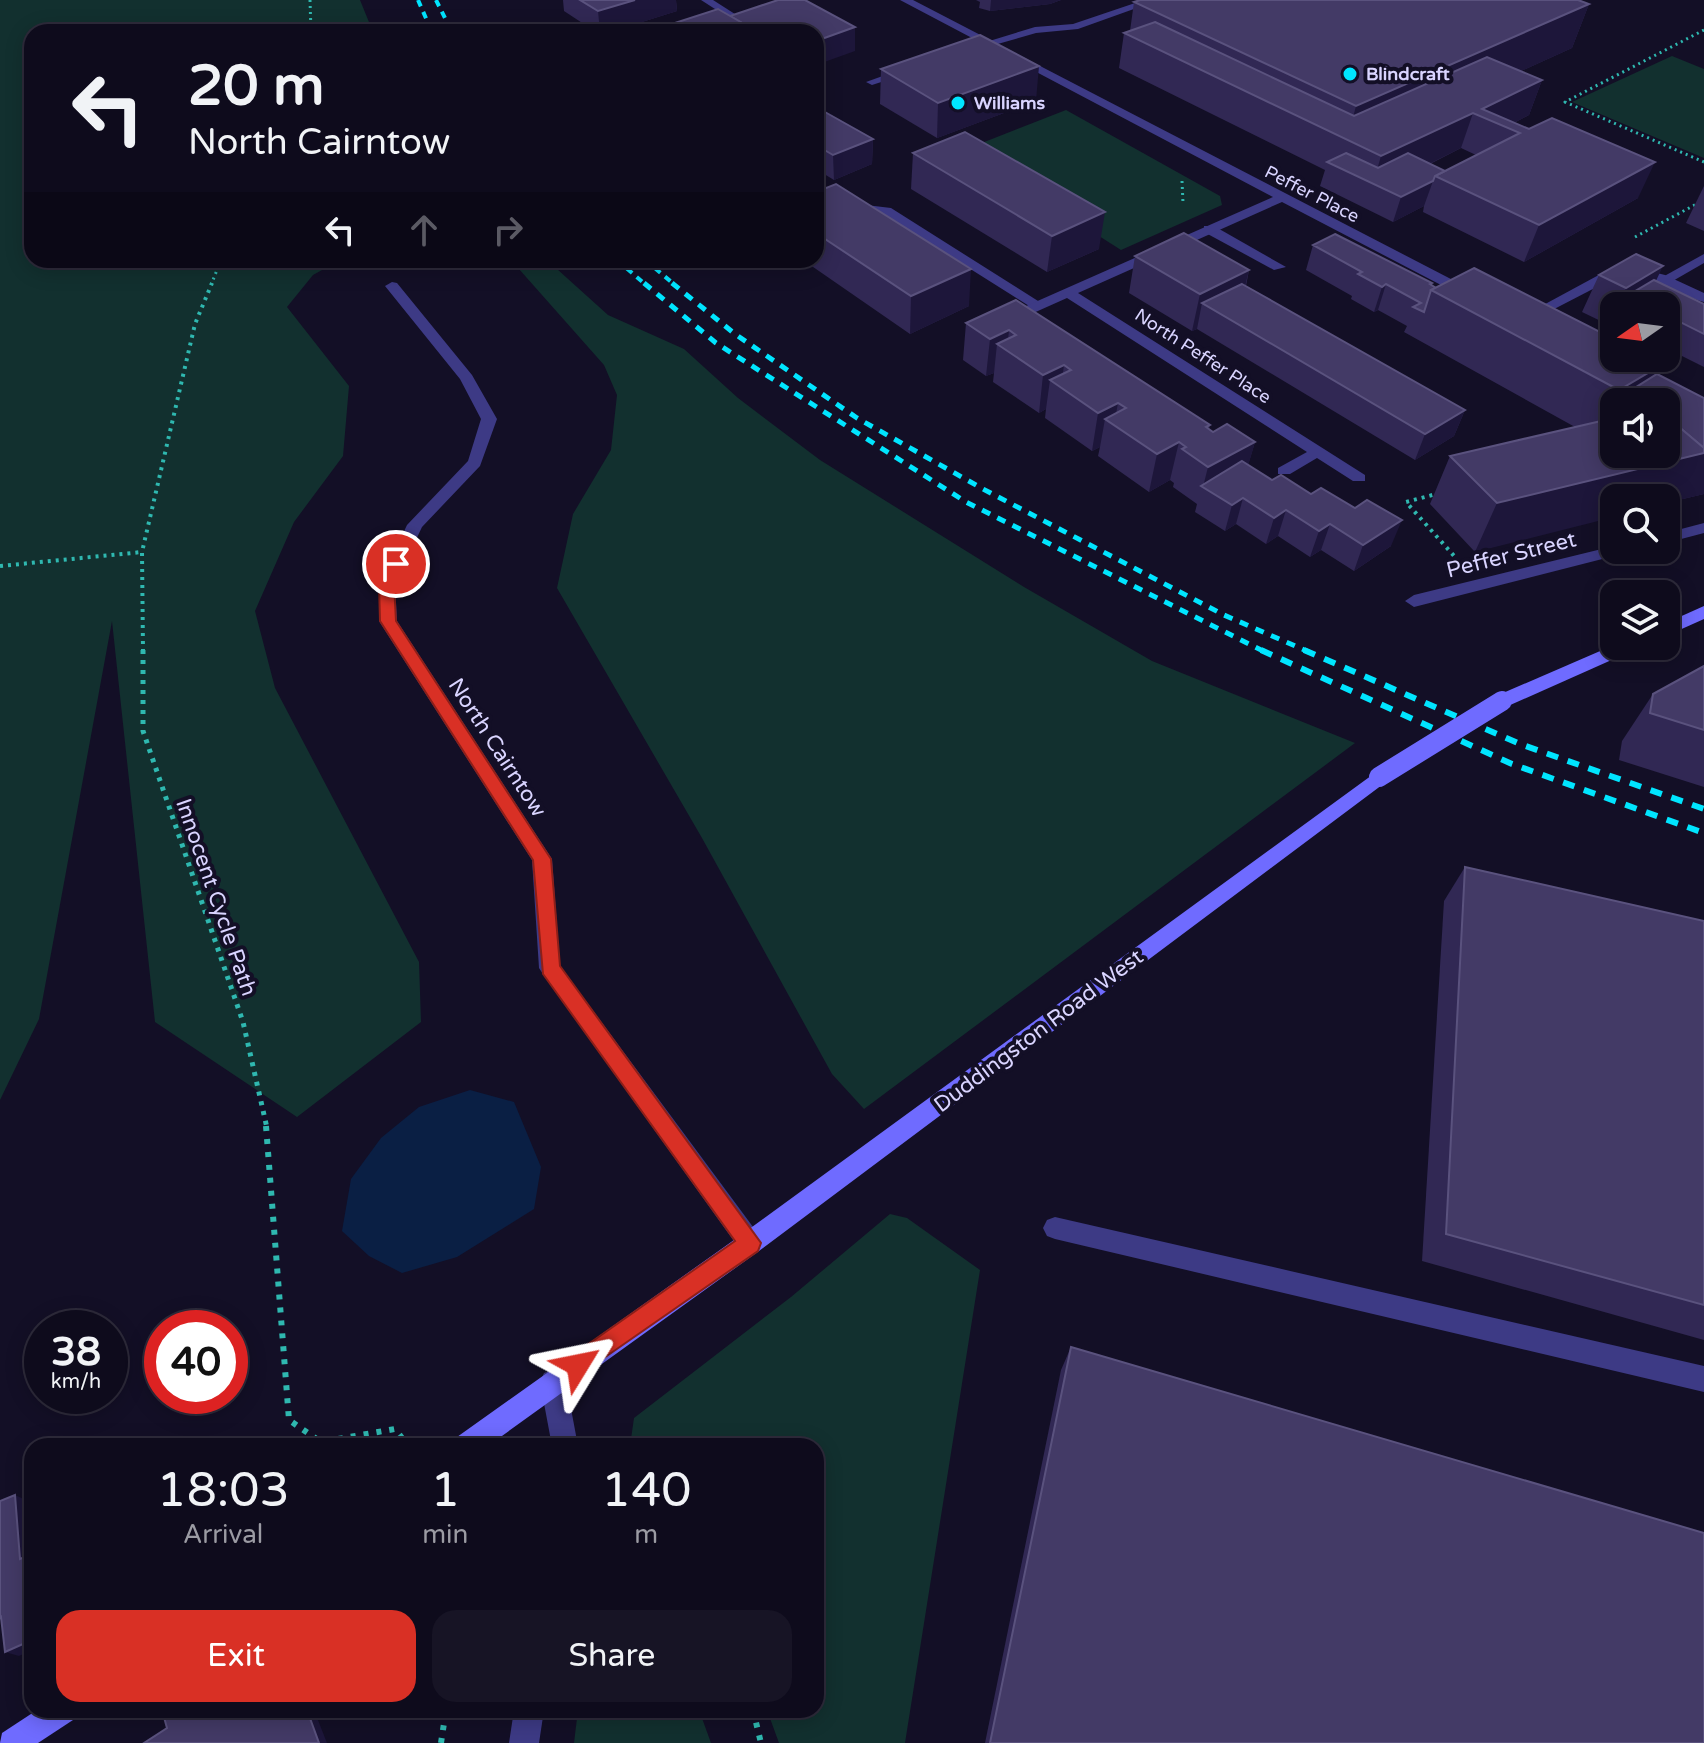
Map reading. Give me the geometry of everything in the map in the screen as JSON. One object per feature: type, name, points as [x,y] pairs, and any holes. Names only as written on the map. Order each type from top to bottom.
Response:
[{"type":"street","points":[[706,0],[733,16]]},
{"type":"street","name":"Peffer Place","points":[[905,0],[1479,299]]},
{"type":"street","points":[[956,53],[1035,30],[1074,27],[1154,0]]},
{"type":"street","points":[[720,20],[746,12]]},
{"type":"street","points":[[872,82],[914,68]]},
{"type":"street","points":[[996,325],[1280,198]]},
{"type":"street","points":[[824,204],[886,211],[1039,306]]},
{"type":"street","points":[[1209,229],[1279,267]]},
{"type":"street","points":[[1666,279],[1704,258]]},
{"type":"street","points":[[1521,321],[1613,273],[1628,271],[1666,279],[1704,298]]},
{"type":"street","name":"North Cairntow","points":[[392,286],[467,378],[489,419],[475,463],[415,525],[387,584],[388,621],[542,859],[550,968],[750,1243]]},
{"type":"street","name":"North Peffer Place","points":[[1068,293],[1359,478]]},
{"type":"street","points":[[1507,314],[1535,328]]},
{"type":"street","points":[[1284,471],[1317,452]]},
{"type":"street","points":[[1680,534],[1704,528]]},
{"type":"street","name":"Peffer Street","points":[[1414,601],[1600,555]]},
{"type":"street","points":[[1680,623],[1704,612]]},
{"type":"street","name":"Duddingston Road West","points":[[477,1438],[750,1243],[1379,777],[1502,701],[1600,658]]},
{"type":"street","points":[[1055,1228],[1704,1379]]},
{"type":"street","points":[[553,1382],[564,1438]]},
{"type":"street","points":[[18,1739],[51,1718]]},
{"type":"street","points":[[524,1743],[528,1718]]},
{"type":"path","points":[[310,0],[311,24]]},
{"type":"path","points":[[1704,30],[1565,102],[1704,162]]},
{"type":"path","points":[[1181,145],[1184,240]]},
{"type":"path","points":[[1628,271],[1619,246],[1704,200]]},
{"type":"path","name":"Innocent Cycle Path","points":[[218,268],[195,324],[142,552],[143,731],[243,1022],[268,1134],[289,1420],[315,1438]]},
{"type":"path","points":[[1450,490],[1406,502],[1478,586]]},
{"type":"path","points":[[0,566],[142,552]]},
{"type":"path","name":"Innocent Cycle Path","points":[[344,1438],[395,1429],[402,1438]]},
{"type":"path","points":[[441,1743],[445,1718]]},
{"type":"path","points":[[755,1718],[761,1743]]},
{"type":"green space","points":[[0,0],[360,0],[370,24],[24,24],[24,268],[326,268],[313,275],[287,307],[349,386],[343,456],[294,522],[255,611],[275,688],[419,962],[421,1022],[297,1117],[155,1022],[112,621],[39,1019],[0,1100]]},
{"type":"green space","points":[[1672,56],[1704,69],[1704,158],[1572,102]]},
{"type":"green space","points":[[1066,110],[1220,196],[1222,205],[1121,250],[964,150]]},
{"type":"green space","points":[[518,268],[556,268],[608,315],[684,349],[738,398],[820,460],[1024,587],[1152,661],[1355,743],[864,1109],[832,1074],[702,838],[557,588],[573,514],[611,450],[617,395],[604,365]]},
{"type":"green space","points":[[890,1214],[907,1218],[980,1270],[905,1743],[779,1743],[770,1718],[824,1718],[824,1438],[631,1438],[634,1418],[791,1297]]},
{"type":"green space","points":[[577,1718],[702,1718],[711,1743],[574,1743]]},
{"type":"water","points":[[470,1090],[514,1102],[541,1167],[534,1209],[457,1257],[402,1273],[369,1256],[342,1231],[351,1179],[381,1138],[419,1107]]},
{"type":"building","points":[[580,0],[635,0],[598,11]]},
{"type":"building","points":[[778,0],[805,0],[855,27],[824,38],[824,24],[744,24],[730,16]]},
{"type":"building","points":[[1578,0],[1589,4],[1356,106],[1134,2]]},
{"type":"building","points":[[718,9],[744,24],[672,24]]},
{"type":"building","points":[[1155,22],[1354,116],[1487,57],[1542,80],[1482,109],[1529,129],[1552,118],[1655,162],[1539,225],[1435,176],[1520,133],[1473,113],[1381,156],[1124,33]]},
{"type":"building","points":[[980,35],[1039,66],[938,103],[881,69]]},
{"type":"building","points":[[824,111],[873,139],[833,155],[824,150]]},
{"type":"building","points":[[965,132],[1105,212],[1052,236],[913,153]]},
{"type":"building","points":[[1346,153],[1378,168],[1408,153],[1445,171],[1435,176],[1433,181],[1401,197],[1327,162]]},
{"type":"building","points":[[836,184],[971,269],[911,296],[824,238],[824,189]]},
{"type":"building","points":[[1184,233],[1249,270],[1200,294],[1135,256]]},
{"type":"building","points":[[1335,234],[1432,283],[1436,288],[1431,290],[1424,312],[1413,307],[1421,303],[1386,284],[1382,287],[1358,274],[1362,272],[1313,245]]},
{"type":"building","points":[[1636,254],[1663,266],[1626,288],[1599,275]]},
{"type":"building","points":[[1474,268],[1600,332],[1600,372],[1649,372],[1622,388],[1615,388],[1431,290]]},
{"type":"building","points":[[1654,280],[1679,292],[1634,292]]},
{"type":"building","points":[[1242,284],[1465,410],[1425,434],[1202,303]]},
{"type":"building","points":[[1680,292],[1704,304],[1704,334],[1680,322]]},
{"type":"building","points":[[1016,300],[1210,425],[1206,427],[1213,432],[1227,424],[1255,442],[1208,467],[1182,449],[1186,447],[1179,442],[1157,454],[1105,419],[1126,408],[1118,403],[1098,413],[1050,380],[1071,370],[1064,365],[1043,375],[997,344],[1016,335],[1009,330],[990,339],[966,323]]},
{"type":"building","points":[[1657,374],[1704,398],[1704,448],[1680,428],[1680,388],[1635,388]]},
{"type":"building","points":[[1600,421],[1600,468],[1642,468],[1497,503],[1450,456]]},
{"type":"building","points":[[1680,428],[1704,448],[1704,453],[1680,459]]},
{"type":"building","points":[[1242,461],[1272,480],[1281,475],[1311,494],[1321,488],[1355,508],[1367,500],[1402,520],[1363,545],[1330,524],[1319,531],[1286,510],[1274,518],[1243,498],[1232,505],[1201,486]]},
{"type":"building","points":[[1704,666],[1704,730],[1650,713],[1653,694]]},
{"type":"building","points":[[1465,867],[1704,921],[1704,1305],[1446,1234]]},
{"type":"building","points":[[1071,1347],[1704,1533],[1704,1743],[990,1743]]},
{"type":"building","points":[[15,1495],[20,1559],[24,1557],[24,1644],[5,1652],[0,1618],[0,1501]]},
{"type":"building","points":[[164,1718],[310,1718],[319,1743],[144,1743],[167,1728]]},
{"type":"railway","points":[[418,0],[428,24]]},
{"type":"railway","points":[[436,0],[448,24]]},
{"type":"railway","points":[[626,268],[646,285]]},
{"type":"railway","points":[[655,268],[675,285]]},
{"type":"railway","points":[[644,283],[716,343],[966,502],[1261,650]]},
{"type":"railway","points":[[672,283],[735,334],[857,418],[983,489],[1224,615],[1309,652]]},
{"type":"railway","points":[[1261,650],[1512,764],[1704,833]]},
{"type":"railway","points":[[1261,650],[1265,652]]},
{"type":"railway","points":[[1304,650],[1520,744],[1704,809]]},
{"type":"place","name":"Blindcraft","points":[[1350,74]]},
{"type":"place","name":"Williams","points":[[958,103]]},
{"type":"route","points":[[396,564],[387,584],[388,621],[542,859],[550,968],[750,1243],[578,1365]]}]
